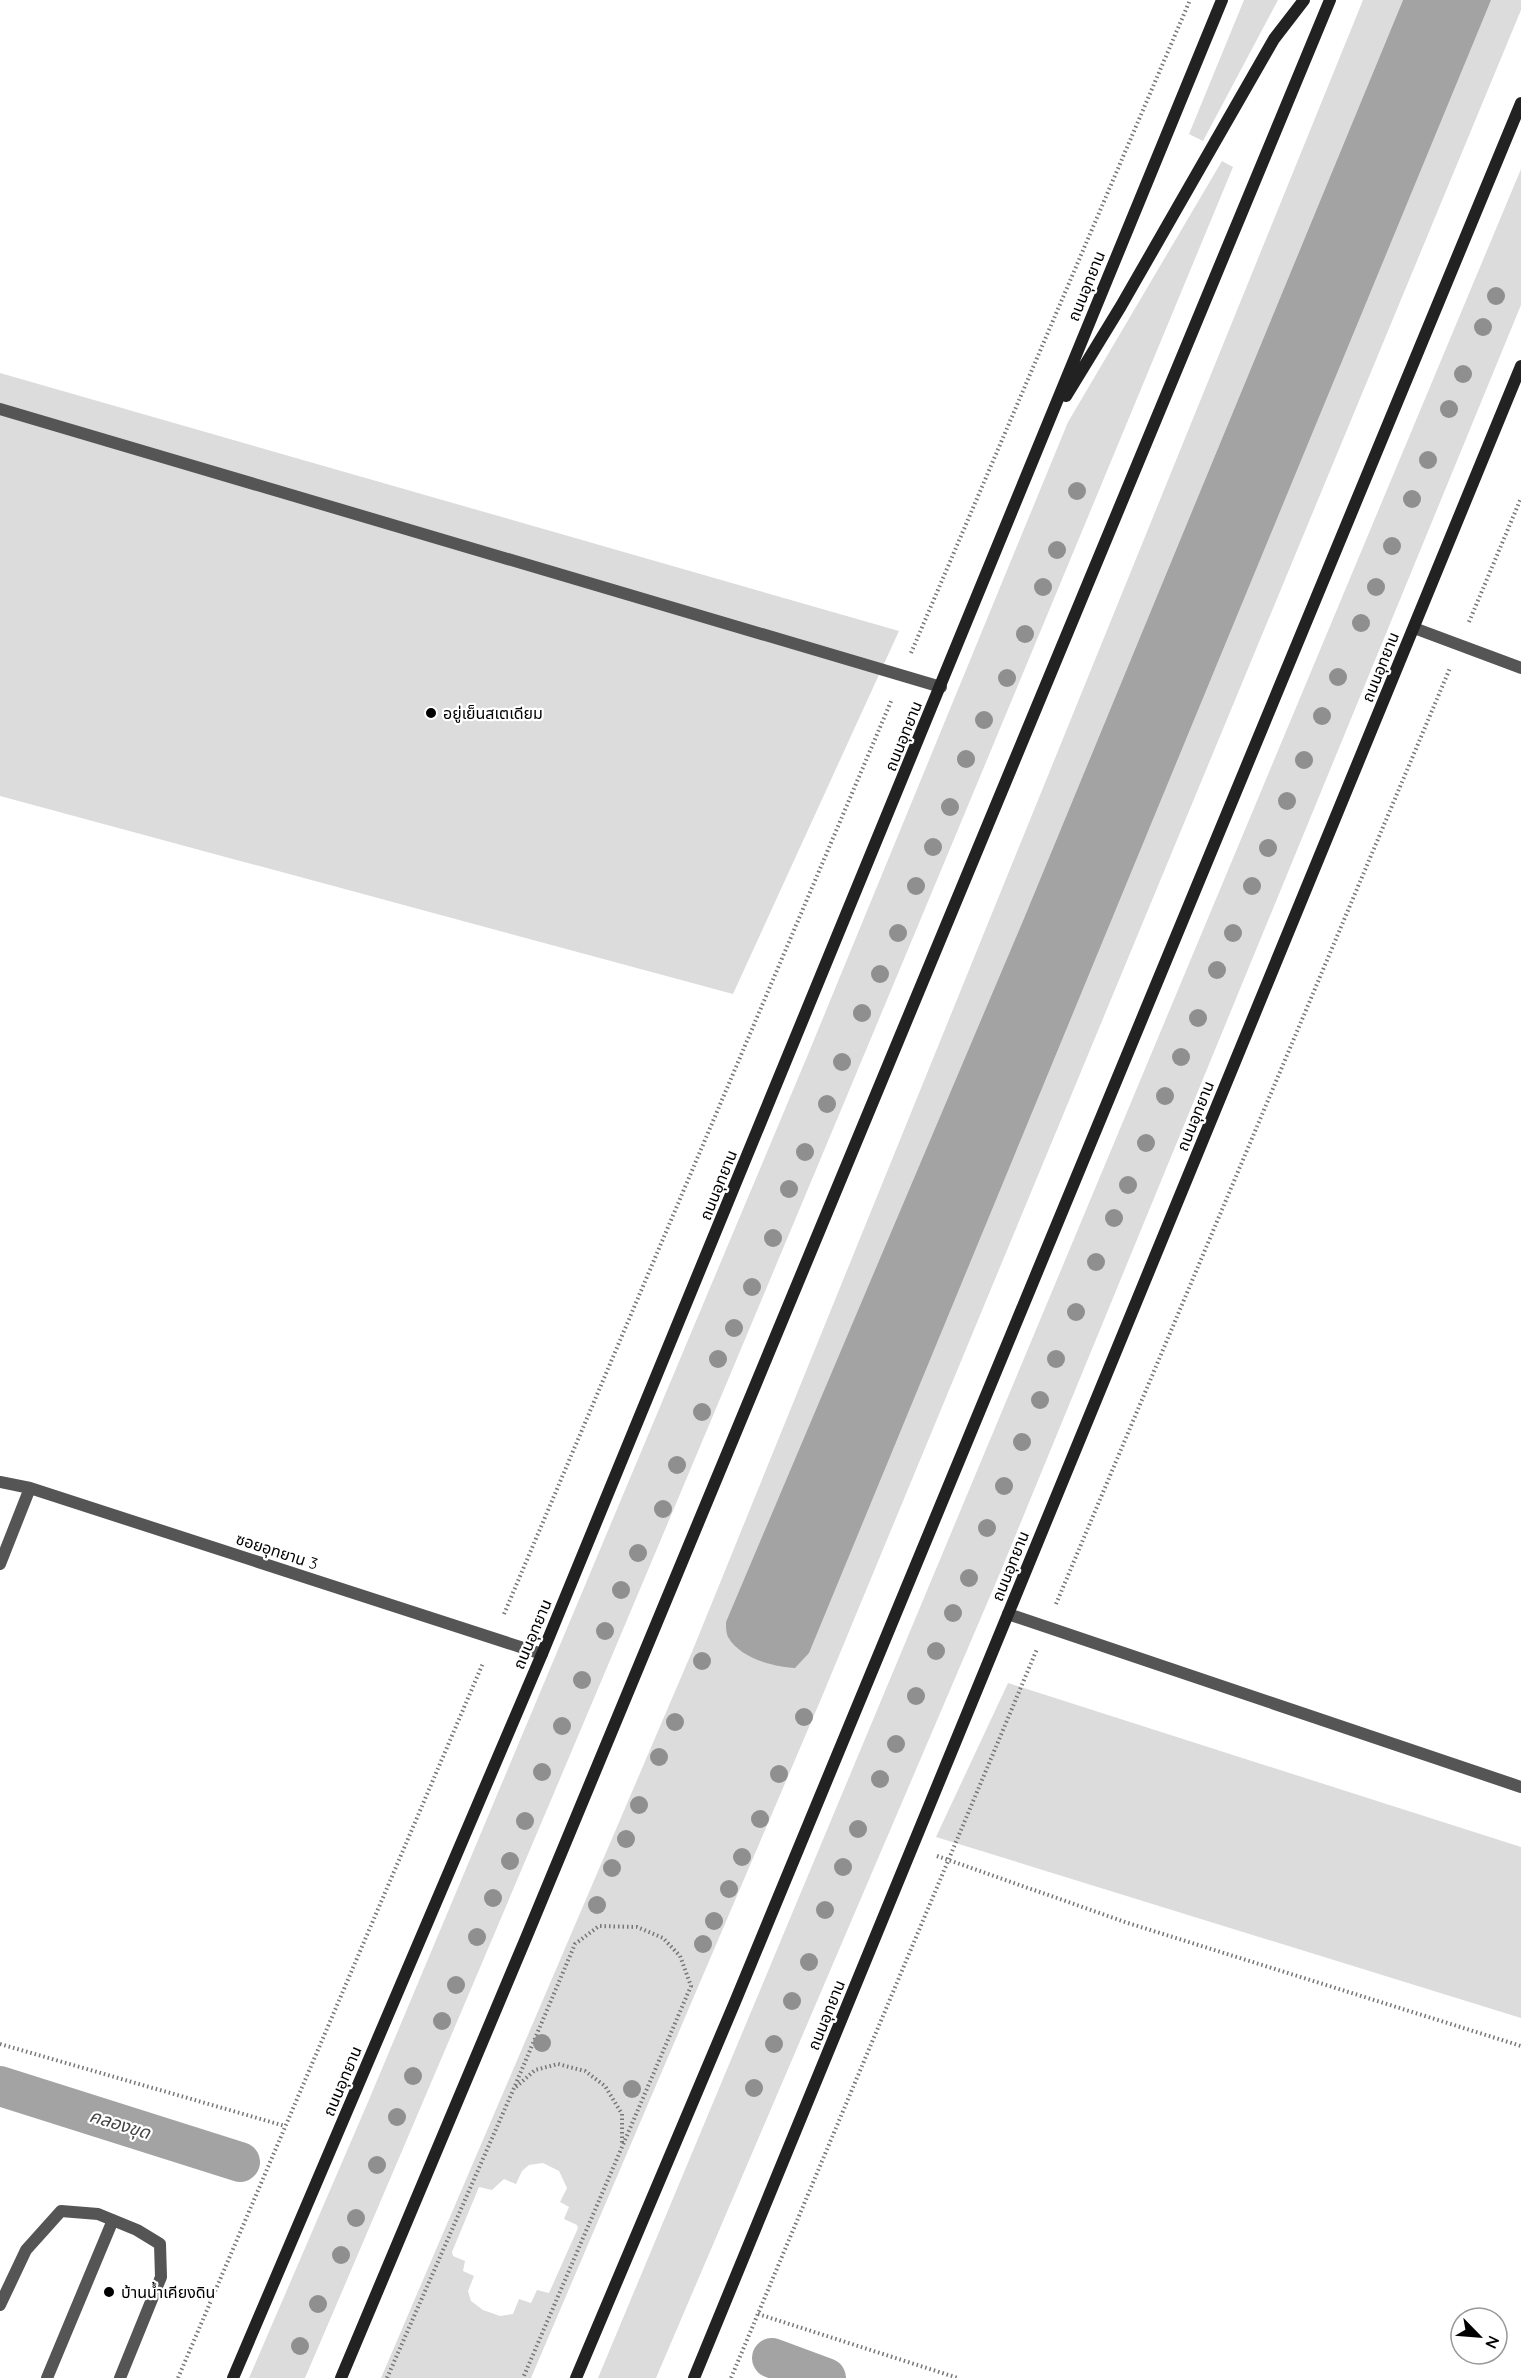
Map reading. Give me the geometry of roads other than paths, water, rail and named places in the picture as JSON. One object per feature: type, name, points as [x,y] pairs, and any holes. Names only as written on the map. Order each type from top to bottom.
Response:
[{"type":"main road","name":"ถนนอุทยาน","points":[[233,2378],[542,1654],[941,687],[1221,0]]},
{"type":"main road","points":[[1045,431],[1126,296],[1274,39],[1304,0]]},
{"type":"main road","points":[[341,2378],[526,1938],[1330,0]]},
{"type":"main road","points":[[576,2378],[735,2002],[1521,103]]},
{"type":"main road","name":"ถนนอุทยาน","points":[[694,2378],[1521,366]]},
{"type":"street","points":[[0,409],[941,687]]},
{"type":"street","points":[[1414,628],[1521,668]]},
{"type":"street","name":"ซอยอุทยาน 3","points":[[0,1482],[30,1488],[542,1654]]},
{"type":"street","points":[[0,1564],[30,1488]]},
{"type":"street","points":[[1008,1614],[1521,1787]]},
{"type":"street","points":[[0,2305],[26,2250],[61,2211],[98,2214],[137,2230],[160,2244],[161,2277],[120,2378]]},
{"type":"street","points":[[47,2378],[113,2220]]},
{"type":"waterway","name":"คลองขุด","points":[[0,2086],[240,2162]]},
{"type":"waterway","name":"คลองขุด","points":[[772,2358],[826,2378]]},
{"type":"place","name":"อยู่เย็นสเตเดียม","points":[[431,713]]},
{"type":"place","name":"บ้านน้ำเคียงดิน","points":[[109,2292]]}]
